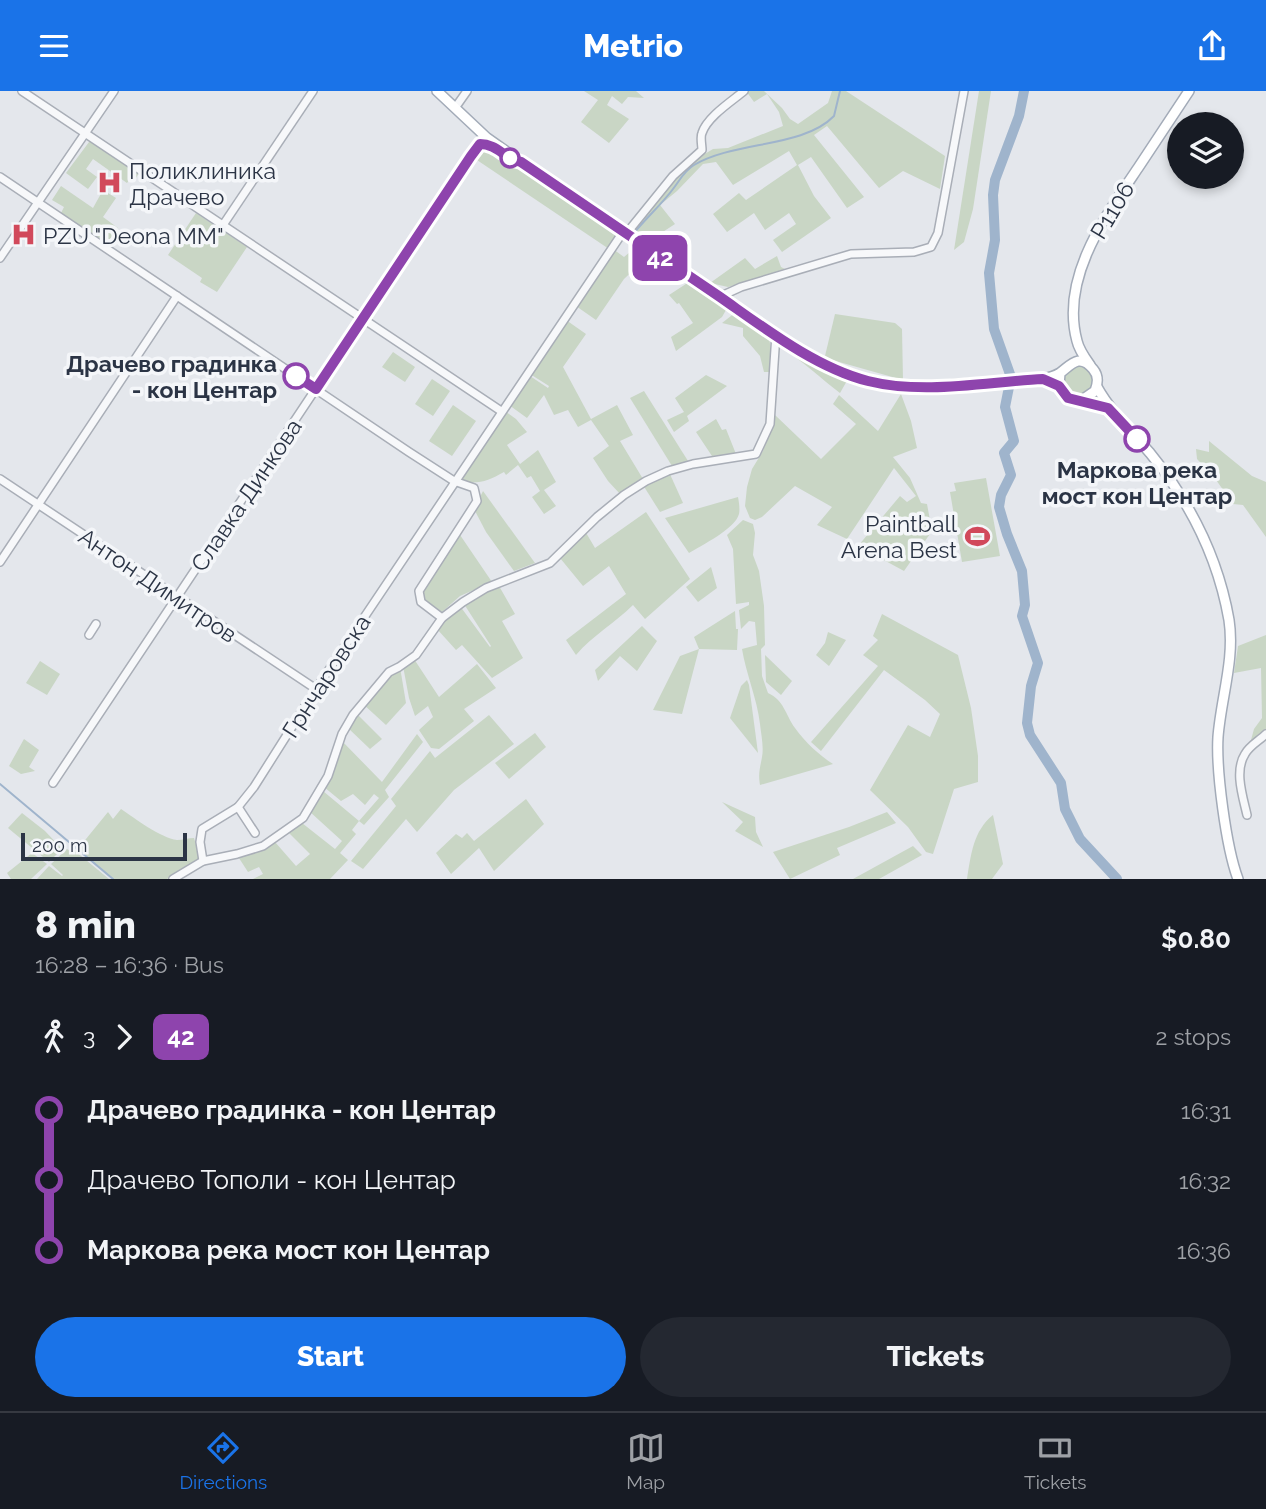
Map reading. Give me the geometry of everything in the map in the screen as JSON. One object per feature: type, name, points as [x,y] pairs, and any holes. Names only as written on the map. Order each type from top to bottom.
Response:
[{"type":"main road","points":[[437,91],[484,141],[521,162],[776,334],[833,367],[868,381],[909,386],[1043,379],[1079,361],[1090,365]]},
{"type":"main road","name":"P1106","points":[[1077,343],[1076,295],[1088,249],[1108,212],[1189,91]]},
{"type":"main road","points":[[1077,343],[1097,375],[1097,387],[1108,408],[1148,451],[1189,507],[1202,532],[1225,604],[1230,628],[1230,648],[1218,739],[1219,766],[1230,849],[1238,879]]},
{"type":"main road","points":[[1059,386],[1063,370],[1077,343]]},
{"type":"main road","points":[[1043,379],[1059,386],[1068,398],[1108,408]]},
{"type":"main road","points":[[1082,400],[1090,397],[1097,387]]},
{"type":"street","points":[[22,91],[501,411]]},
{"type":"street","points":[[0,258],[114,91]]},
{"type":"street","points":[[223,225],[313,91]]},
{"type":"street","points":[[455,108],[467,91]]},
{"type":"street","name":"Грнчаровска","points":[[203,861],[200,842],[202,829],[238,807],[254,787],[454,481],[624,233],[673,176],[702,150],[702,132],[721,109],[744,91]]},
{"type":"street","points":[[719,297],[741,287],[851,254],[914,251],[931,247],[939,233],[964,91]]},
{"type":"street","name":"Славка Динкова","points":[[53,783],[484,141]]},
{"type":"street","points":[[0,177],[454,481],[474,488],[477,501],[419,591],[421,602],[442,618]]},
{"type":"street","points":[[0,562],[177,296]]},
{"type":"street","points":[[173,879],[203,861],[263,846],[303,818],[328,776],[342,734],[353,715],[389,672],[416,655],[442,618],[486,587],[550,563],[597,517],[646,481],[695,463],[756,454],[771,424],[776,334]]},
{"type":"street","name":"Антон Димитров","points":[[0,479],[316,689]]},
{"type":"street","points":[[89,635],[96,624]]},
{"type":"street","points":[[1247,815],[1242,796],[1240,767],[1245,753],[1266,734]]},
{"type":"street","points":[[238,807],[255,833]]},
{"type":"green space","points":[[584,91],[636,91],[644,98],[628,97],[622,104],[612,96],[607,105],[629,119],[609,143],[581,122],[598,100]]},
{"type":"green space","points":[[746,91],[764,91],[798,124],[828,103],[832,91],[846,91],[945,156],[940,189],[903,171],[879,188],[827,126],[814,135],[864,197],[847,208],[811,157],[798,165],[814,196],[831,218],[782,252],[773,240],[796,224],[789,213],[765,230],[754,213],[727,232],[713,214],[739,193],[746,200],[797,165],[789,151],[733,185],[716,162],[703,164],[660,205],[675,224],[649,241],[633,233],[688,164],[713,149],[728,148],[783,126],[779,112],[767,94],[754,102]]},
{"type":"green space","points":[[979,91],[991,91],[973,209],[964,242],[954,250]]},
{"type":"green space","points":[[92,138],[141,170],[134,181],[130,179],[127,183],[93,159],[86,169],[97,177],[88,189],[66,173]]},
{"type":"green space","points":[[487,138],[623,232],[609,249],[471,156]]},
{"type":"green space","points":[[61,186],[93,208],[103,190],[116,198],[103,217],[118,228],[107,243],[61,213],[64,207],[52,200]]},
{"type":"green space","points":[[196,213],[247,247],[217,292],[200,282],[202,278],[168,255]]},
{"type":"green space","points":[[613,249],[624,257],[630,252],[641,263],[624,279],[596,320],[576,306]]},
{"type":"green space","points":[[777,256],[781,267],[785,269],[728,287],[710,283],[745,258],[755,269]]},
{"type":"green space","points":[[689,282],[726,310],[722,317],[676,351],[671,337],[693,323],[679,303],[669,295]]},
{"type":"green space","points":[[736,312],[769,335],[773,372],[764,372],[760,356],[743,336],[743,328],[722,323]]},
{"type":"green space","points":[[835,314],[895,323],[902,329],[903,380],[825,356]]},
{"type":"green space","points":[[566,320],[586,334],[563,367],[591,419],[617,405],[633,435],[620,441],[643,479],[621,495],[593,458],[609,446],[591,420],[578,427],[568,410],[554,415],[544,395],[527,418],[509,405],[530,376],[548,388],[549,386],[530,374]]},
{"type":"green space","points":[[782,344],[848,379],[840,393],[782,348]]},
{"type":"green space","points":[[393,352],[415,367],[405,382],[382,367]]},
{"type":"green space","points":[[1078,365],[1089,370],[1094,381],[1089,392],[1078,397],[1067,392],[1062,381],[1067,370]]},
{"type":"green space","points":[[706,375],[727,386],[687,416],[689,421],[674,432],[667,420],[684,412],[675,398]]},
{"type":"green space","points":[[432,379],[450,391],[433,416],[415,404]]},
{"type":"green space","points":[[644,391],[688,461],[672,466],[630,398]]},
{"type":"green space","points":[[901,394],[917,448],[893,457],[910,478],[921,503],[927,504],[932,531],[904,571],[858,546],[900,496],[907,502],[916,496],[894,468],[847,539],[817,525],[832,507],[795,486],[762,517],[755,520],[750,518],[745,506],[747,487],[775,415],[821,459],[856,424],[833,404],[839,395],[878,431]]},
{"type":"green space","points":[[453,405],[476,421],[452,456],[429,441]]},
{"type":"green space","points":[[505,411],[527,432],[507,445],[520,464],[538,450],[556,482],[544,490],[556,506],[544,514],[532,497],[540,491],[531,476],[527,478],[518,465],[506,475],[504,472],[488,480],[460,481]]},
{"type":"green space","points":[[716,419],[722,430],[726,429],[736,454],[712,456],[696,432]]},
{"type":"green space","points":[[1209,441],[1252,476],[1266,482],[1266,537],[1243,505],[1233,504],[1197,459],[1196,449],[1209,452]]},
{"type":"green space","points":[[669,472],[683,503],[660,512],[643,485]]},
{"type":"green space","name":"Paintball Arena Best","points":[[986,478],[1000,556],[962,562],[950,492],[956,491],[954,483]]},
{"type":"green space","points":[[483,491],[535,563],[514,571],[486,532],[474,509]]},
{"type":"green space","points":[[738,497],[739,514],[736,520],[717,536],[689,553],[665,518]]},
{"type":"green space","points":[[646,512],[690,579],[645,619],[633,605],[576,655],[566,640],[626,594],[609,566],[583,586],[560,558],[585,531],[595,548]]},
{"type":"green space","points":[[743,520],[753,524],[755,533],[753,555],[759,571],[764,606],[765,645],[761,649],[762,676],[768,693],[781,703],[803,738],[833,764],[760,785],[763,749],[760,724],[742,649],[757,645],[755,622],[749,621],[741,629],[739,610],[749,605],[749,602],[736,604],[733,549],[727,535]]},
{"type":"green space","points":[[458,532],[492,582],[460,596],[442,612],[424,602],[420,596],[424,585]]},
{"type":"green space","points":[[711,567],[717,588],[698,602],[686,587]]},
{"type":"green space","points":[[499,586],[515,614],[502,621],[523,658],[492,678],[462,645],[456,650],[437,629],[452,611],[460,606],[490,647],[464,604]]},
{"type":"green space","points":[[735,611],[737,650],[699,649],[694,637]]},
{"type":"green space","points":[[882,614],[958,655],[971,708],[978,756],[978,782],[954,789],[933,854],[926,852],[908,827],[870,790],[908,725],[930,737],[940,714],[925,700],[884,670],[821,751],[811,742],[878,666],[863,655],[878,640],[873,636]]},
{"type":"green space","points":[[642,626],[657,641],[637,671],[620,656],[598,681],[595,670]]},
{"type":"green space","points":[[828,632],[846,640],[829,666],[816,655],[825,643]]},
{"type":"green space","points":[[1266,635],[1266,737],[1248,751],[1254,729],[1262,718],[1261,668],[1234,673],[1238,646]]},
{"type":"green space","points":[[699,649],[682,714],[653,710],[680,656]]},
{"type":"green space","points":[[765,655],[792,681],[781,695],[766,682]]},
{"type":"green space","points":[[414,659],[439,697],[477,664],[496,688],[464,709],[474,721],[439,749],[431,748],[419,730],[433,717],[428,706],[415,716],[409,698],[403,666]]},
{"type":"green space","points":[[40,661],[60,674],[47,695],[26,683]]},
{"type":"green space","points":[[400,667],[406,703],[386,725],[363,704],[375,688]]},
{"type":"green space","points":[[747,680],[758,753],[730,718],[741,686]]},
{"type":"green space","points":[[356,713],[382,739],[370,749],[347,727]]},
{"type":"green space","points":[[489,715],[514,744],[454,790],[417,832],[406,819],[363,869],[351,861],[396,806],[391,799],[430,751],[435,758]]},
{"type":"green space","points":[[535,733],[546,747],[509,779],[495,763]]},
{"type":"green space","points":[[417,734],[423,742],[385,790],[389,797],[364,825],[359,821],[379,798],[374,794],[365,805],[353,794],[341,801],[324,787],[341,740],[382,782]]},
{"type":"green space","points":[[24,739],[39,750],[29,767],[35,771],[21,774],[9,766]]},
{"type":"green space","points":[[323,791],[359,821],[352,830],[356,834],[340,853],[348,860],[330,879],[253,879],[263,874],[259,867],[248,872],[237,855],[275,842],[296,866],[310,854],[289,833],[302,823],[335,849],[342,841],[309,811]]},
{"type":"green space","points":[[526,799],[544,824],[494,871],[479,848],[451,874],[436,853],[456,834],[462,838],[467,833],[474,841]]},
{"type":"green space","points":[[722,802],[755,817],[756,832],[763,847],[735,831],[743,822]]},
{"type":"green space","points":[[121,809],[163,836],[177,840],[194,838],[200,857],[167,879],[113,879],[77,850],[108,812],[113,819]]},
{"type":"green space","points":[[887,812],[896,823],[837,848],[840,855],[790,879],[773,852],[849,827]]},
{"type":"green space","points":[[22,813],[62,849],[49,862],[8,828]]},
{"type":"green space","points":[[993,815],[1003,864],[992,879],[967,879],[977,836]]},
{"type":"green space","points":[[913,846],[922,855],[879,879],[853,879]]},
{"type":"green space","points":[[67,849],[73,853],[75,851],[109,879],[37,879],[49,866],[63,875],[51,864]]},
{"type":"green space","points":[[32,853],[47,864],[31,879],[11,879],[7,873]]},
{"type":"waterway","points":[[634,233],[691,167],[710,157],[805,134],[821,126],[834,116],[840,91]]},
{"type":"waterway","points":[[1024,91],[1019,116],[995,180],[993,195],[995,240],[989,273],[994,329],[1011,377],[1005,407],[1014,441],[1004,453],[1011,475],[1001,495],[999,507],[1022,571],[1025,605],[1022,616],[1038,663],[1031,686],[1027,723],[1030,735],[1061,783],[1065,809],[1080,839],[1117,879]]},
{"type":"waterway","points":[[0,784],[113,879]]},
{"type":"bus line","name":"42","points":[[296,376],[316,389],[471,156],[480,144],[486,144],[521,162],[751,319],[833,367],[868,381],[909,386],[1043,379],[1059,386],[1068,398],[1108,408],[1137,439]]},
{"type":"place","name":"Поликлиника Драчево","points":[[109,183]]},
{"type":"place","name":"PZU \"Deona MM\"","points":[[23,235]]},
{"type":"place","name":"Драчево градинка - кон Центар","points":[[296,376]]},
{"type":"place","name":"Маркова река мост кон Центар","points":[[1137,439]]},
{"type":"place","name":"Paintball Arena Best","points":[[977,536]]}]
